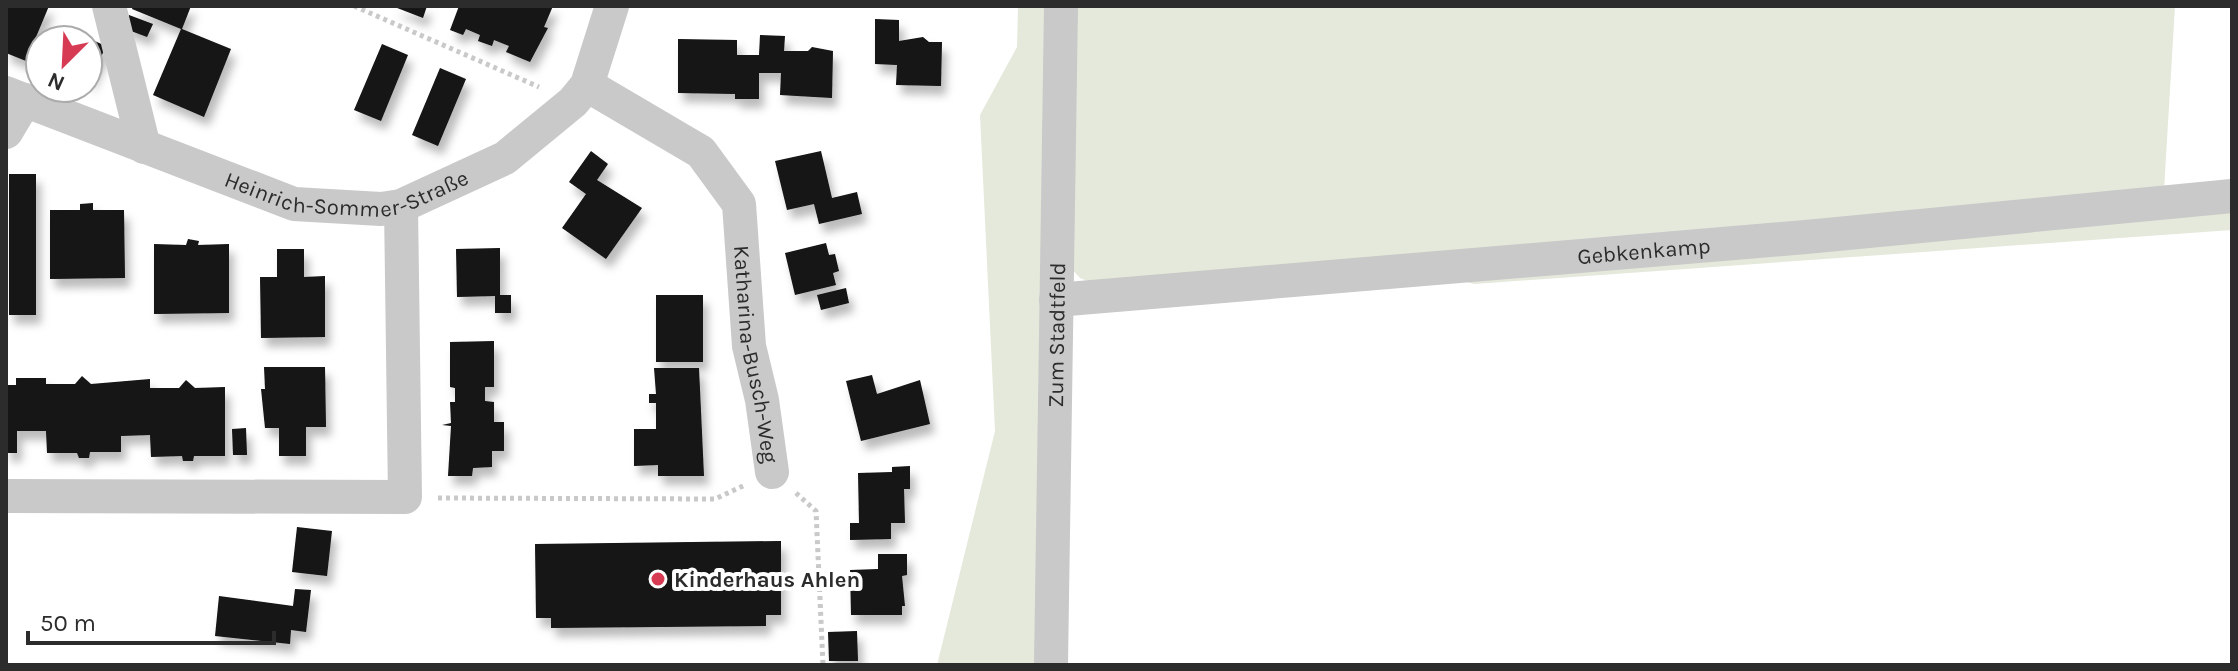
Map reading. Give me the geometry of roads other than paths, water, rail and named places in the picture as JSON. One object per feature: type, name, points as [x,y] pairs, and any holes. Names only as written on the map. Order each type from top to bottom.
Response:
[{"type":"street","points":[[109,6],[144,147]]},
{"type":"street","points":[[580,93],[612,6]]},
{"type":"street","name":"Zum Stadtfeld","points":[[1051,665],[1061,6]]},
{"type":"street","name":"Heinrich-Sommer-Straße","points":[[15,96],[294,204],[381,209],[401,206],[505,158],[580,93]]},
{"type":"street","name":"Katharina-Busch-Weg","points":[[580,93],[701,152],[739,204],[749,346],[762,400],[772,472]]},
{"type":"street","points":[[6,132],[15,96]]},
{"type":"street","name":"Gebkenkamp","points":[[1056,300],[1806,237],[2232,196]]},
{"type":"street","points":[[6,496],[405,497],[401,206]]},
{"type":"place","name":"Kinderhaus Ahlen","points":[[658,579]]}]
